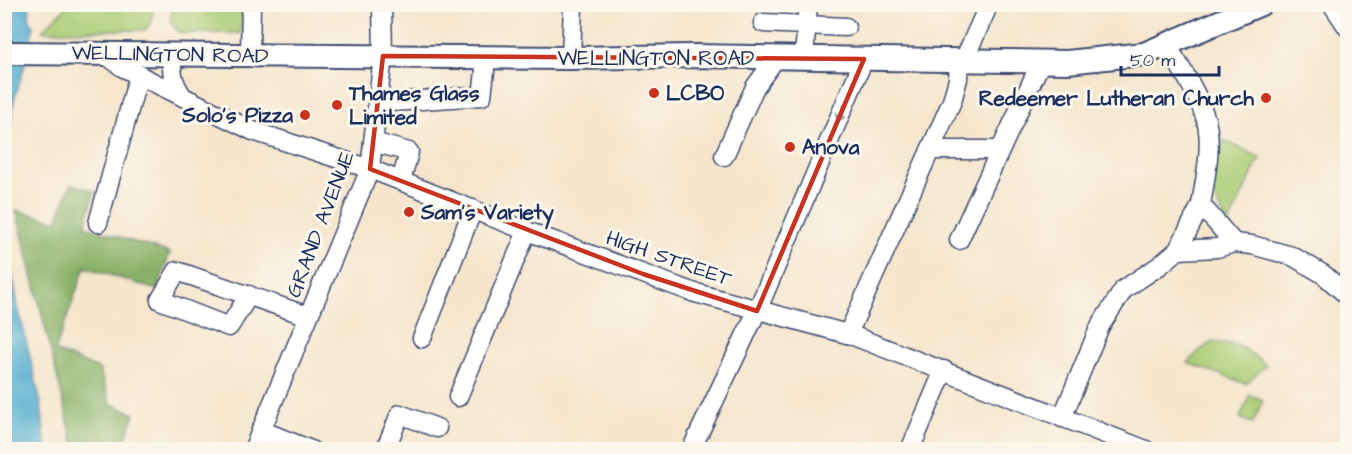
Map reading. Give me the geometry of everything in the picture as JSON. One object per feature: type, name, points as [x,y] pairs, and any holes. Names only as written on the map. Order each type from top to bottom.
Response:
[{"type":"main road","name":"WELLINGTON ROAD","points":[[4,53],[571,58],[693,56],[1067,62],[1144,54],[1262,4]]},
{"type":"street","points":[[250,55],[251,4]]},
{"type":"street","name":"GRAND AVENUE","points":[[253,450],[370,168],[383,56],[382,4]]},
{"type":"street","points":[[571,58],[573,4]]},
{"type":"street","points":[[804,58],[808,4]]},
{"type":"street","points":[[848,334],[952,101],[962,60],[989,4]]},
{"type":"street","points":[[1332,4],[1347,28]]},
{"type":"street","points":[[763,23],[846,27]]},
{"type":"street","points":[[1062,418],[1100,326],[1124,289],[1159,266],[1178,250],[1201,205],[1208,154],[1207,121],[1190,83],[1166,44]]},
{"type":"street","name":"HIGH STREET","points":[[105,54],[122,67],[253,131],[370,168],[527,231],[692,292],[848,334],[1146,450]]},
{"type":"street","points":[[172,55],[173,83],[183,97]]},
{"type":"street","points":[[378,103],[483,96],[485,71],[483,57]]},
{"type":"street","points":[[743,58],[755,87]]},
{"type":"street","points":[[724,156],[755,87],[776,58]]},
{"type":"street","points":[[691,450],[757,311],[864,59]]},
{"type":"street","points":[[959,240],[1041,62]]},
{"type":"street","points":[[98,223],[139,74]]},
{"type":"street","points":[[373,142],[409,152],[400,181]]},
{"type":"street","points":[[930,150],[999,150]]},
{"type":"street","points":[[1201,205],[1234,243]]},
{"type":"street","points":[[422,338],[472,209]]},
{"type":"street","points":[[458,397],[527,231]]},
{"type":"street","points":[[1178,250],[1217,248],[1234,243],[1252,245],[1292,256],[1323,274],[1347,296]]},
{"type":"street","points":[[249,296],[308,316]]},
{"type":"street","points":[[910,450],[944,370]]},
{"type":"street","points":[[385,450],[400,414],[437,428]]},
{"type":"street","points":[[261,430],[312,450]]},
{"type":"highlighted area","points":[[383,56],[864,59],[757,311],[643,274],[370,169]]},
{"type":"green space","points":[[69,4],[154,5],[150,24],[145,30],[42,31]]},
{"type":"green space","points":[[183,4],[243,5],[241,33],[180,33],[170,22],[173,6],[182,7]]},
{"type":"green space","points":[[1222,140],[1260,157],[1228,225],[1210,189],[1216,143]]},
{"type":"green space","points":[[71,184],[95,191],[85,226],[170,253],[157,290],[85,267],[55,351],[99,369],[111,404],[135,414],[121,449],[75,449],[16,210],[57,221]]},
{"type":"green space","points":[[1213,342],[1242,348],[1266,365],[1246,384],[1188,363],[1199,351]]},
{"type":"green space","points":[[1250,395],[1263,400],[1253,423],[1240,418]]},
{"type":"water","points":[[4,5],[30,5],[29,18],[34,26],[14,100],[8,153],[8,250],[18,306],[41,403],[48,449],[5,449]]},
{"type":"place","name":"LCBO","points":[[654,93]]},
{"type":"place","name":"Redeemer Lutheran Church","points":[[1266,98]]},
{"type":"place","name":"Thames Glass Limited","points":[[337,105]]},
{"type":"place","name":"Solo's Pizza","points":[[305,115]]},
{"type":"place","name":"Anova","points":[[790,147]]},
{"type":"place","name":"Sam's Variety","points":[[409,212]]}]
